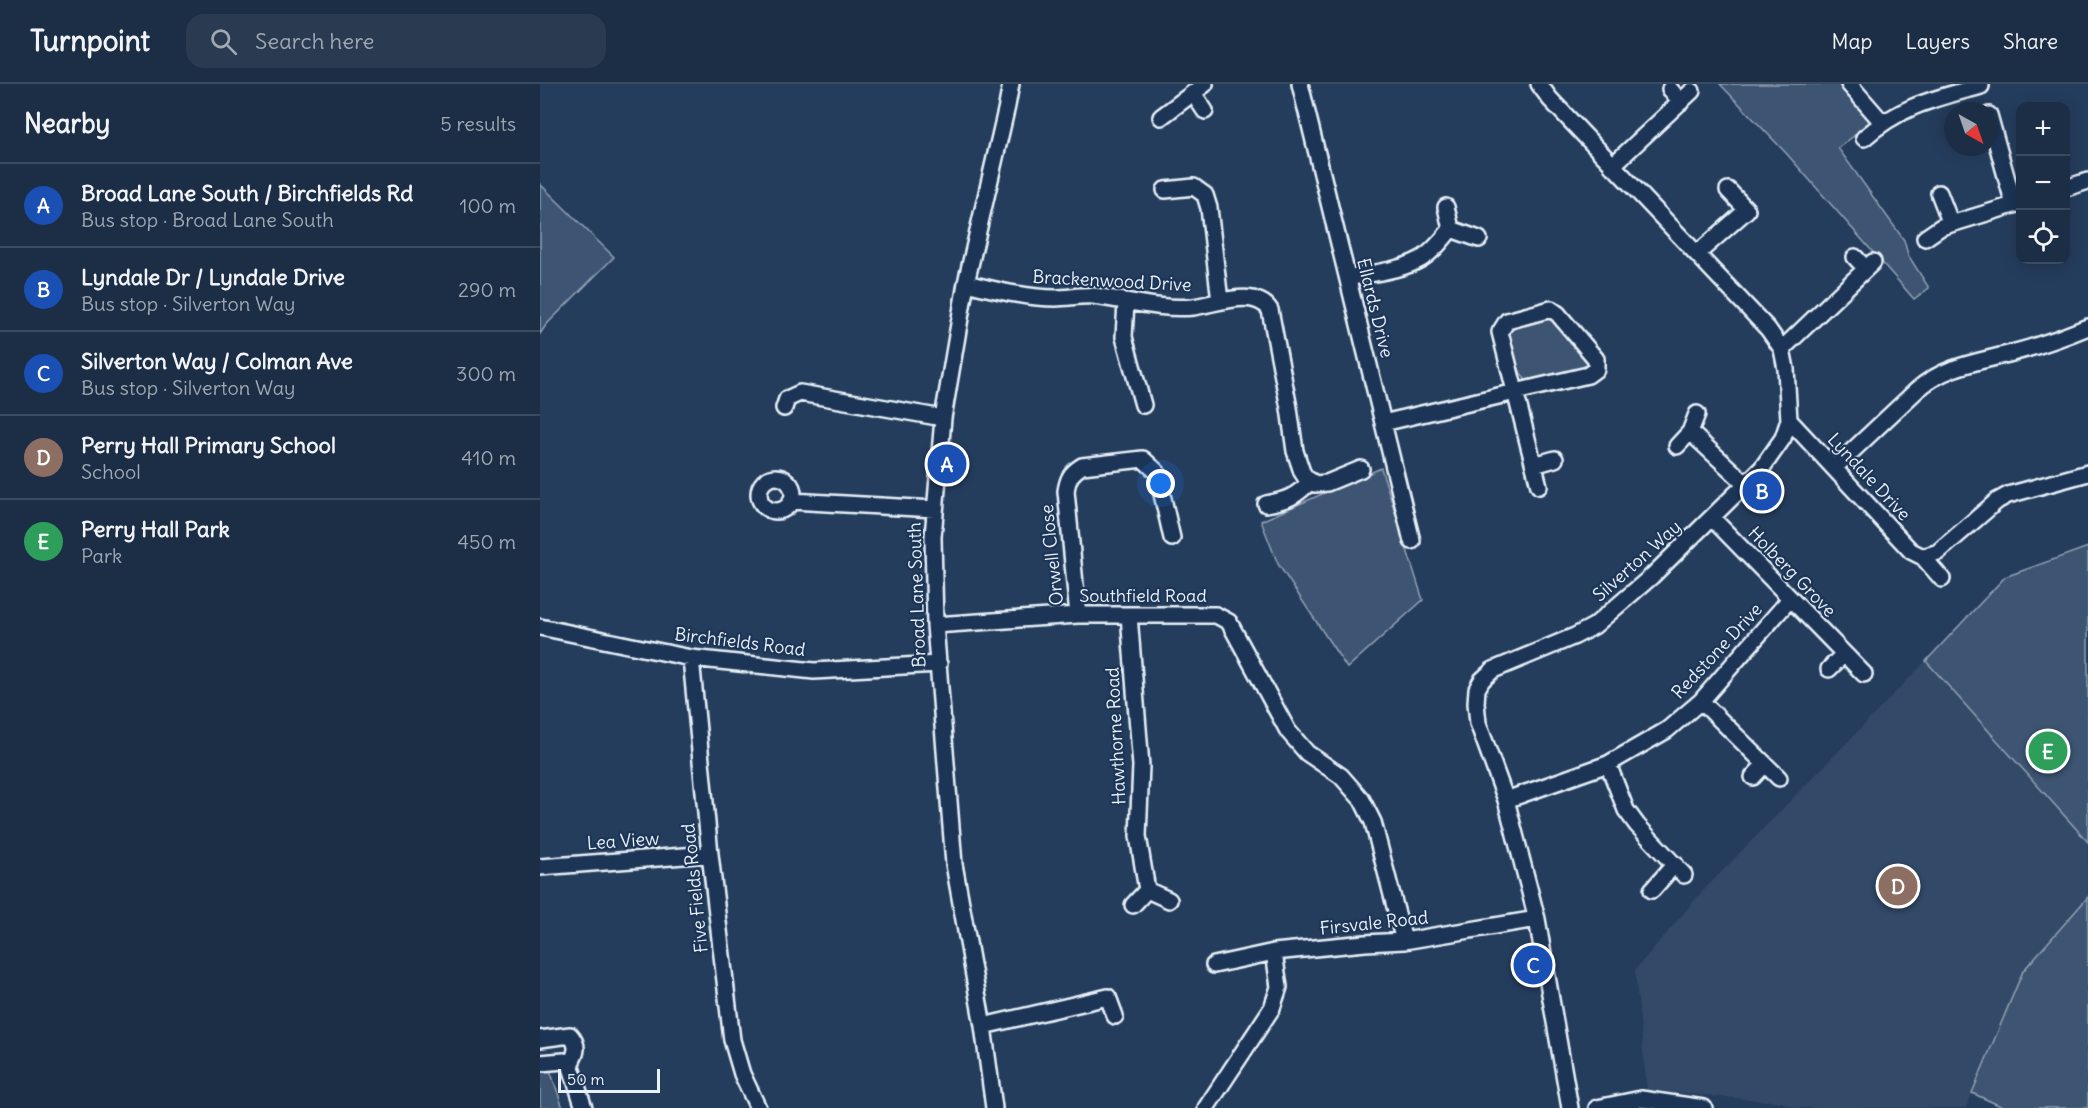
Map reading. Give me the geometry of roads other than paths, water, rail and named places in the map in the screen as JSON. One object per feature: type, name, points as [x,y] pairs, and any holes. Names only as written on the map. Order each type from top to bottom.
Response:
[{"type":"street","name":"Broad Lane South","points":[[994,1108],[954,864],[933,579],[935,509],[943,418],[966,283],[1008,106],[1011,84]]},
{"type":"street","name":"Ellards Drive","points":[[1300,84],[1412,541]]},
{"type":"street","name":"Silverton Way","points":[[1539,84],[1612,166],[1698,253],[1768,329],[1782,349],[1786,369],[1789,420],[1783,438],[1762,468],[1652,576],[1594,626],[1493,670],[1482,680],[1477,689],[1478,723],[1506,800],[1537,919],[1570,1108]]},
{"type":"street","points":[[1849,84],[1882,122]]},
{"type":"street","points":[[1864,138],[1882,122],[1904,109],[1927,100],[1981,85],[1986,102]]},
{"type":"street","points":[[1161,117],[1199,89],[1205,111]]},
{"type":"street","points":[[1612,166],[1687,97],[1670,89]]},
{"type":"street","points":[[1998,142],[2016,201]]},
{"type":"street","points":[[2070,187],[2088,181]]},
{"type":"street","points":[[1165,190],[1194,187],[1205,195],[1209,208],[1220,301]]},
{"type":"street","points":[[1698,253],[1747,210],[1728,190]]},
{"type":"street","points":[[1938,193],[1951,224]]},
{"type":"street","points":[[1925,238],[1941,227],[2016,204]]},
{"type":"street","points":[[1348,279],[1404,266],[1434,249],[1450,229],[1446,207]]},
{"type":"street","points":[[1450,229],[1479,239]]},
{"type":"street","points":[[1782,349],[1869,265],[1855,257]]},
{"type":"street","name":"Brackenwood Drive","points":[[966,283],[1017,295],[1056,298],[1090,296],[1172,307],[1194,307],[1220,301],[1256,298],[1266,303],[1270,310],[1295,451],[1302,472],[1311,481]]},
{"type":"street","points":[[1126,302],[1124,337],[1143,405]]},
{"type":"street","points":[[1383,423],[1516,391],[1588,375],[1596,369],[1596,359],[1558,314],[1551,309],[1508,321],[1500,332],[1516,391],[1539,486]]},
{"type":"street","points":[[1834,468],[1923,385],[1941,372],[2016,352],[2088,327]]},
{"type":"street","points":[[784,408],[787,399],[800,393],[943,418]]},
{"type":"street","points":[[1677,446],[1690,432],[1696,414]]},
{"type":"street","name":"Lyndale Drive","points":[[1789,420],[1911,551],[1923,556],[1942,579]]},
{"type":"street","points":[[1690,432],[1746,484]]},
{"type":"street","name":"Orwell Close","points":[[1078,615],[1066,490],[1068,479],[1074,471],[1082,466],[1143,459],[1157,472],[1172,538]]},
{"type":"street","points":[[1534,465],[1555,459]]},
{"type":"street","points":[[1266,504],[1289,500],[1311,481],[1315,484],[1327,483],[1361,469]]},
{"type":"street","points":[[1923,556],[1938,552],[2003,498],[2088,473]]},
{"type":"street","points":[[791,501],[935,509]]},
{"type":"street","name":"Holberg Grove","points":[[1712,518],[1864,674]]},
{"type":"street","name":"Redstone Drive","points":[[1506,800],[1608,764],[1667,730],[1701,701],[1790,599]]},
{"type":"street","name":"Southfield Road","points":[[935,625],[1078,615],[1216,615],[1230,622],[1288,731],[1307,753],[1341,776],[1362,800],[1373,822],[1404,941]]},
{"type":"street","name":"Hawthorne Road","points":[[1129,615],[1141,766],[1138,836],[1147,890]]},
{"type":"street","name":"Birchfields Road","points":[[540,627],[691,658],[814,671],[939,664]]},
{"type":"street","points":[[1829,669],[1844,654]]},
{"type":"street","name":"Five Fields Road","points":[[691,658],[710,854],[732,1040],[742,1074],[758,1108]]},
{"type":"street","points":[[1701,701],[1779,778]]},
{"type":"street","points":[[1608,764],[1626,810],[1679,870],[1652,890]]},
{"type":"street","points":[[1753,777],[1765,764]]},
{"type":"street","name":"Lea View","points":[[540,867],[710,854]]},
{"type":"street","points":[[1133,905],[1147,890],[1168,900]]},
{"type":"street","name":"Firsvale Road","points":[[1214,965],[1275,952],[1404,941],[1537,919]]},
{"type":"street","points":[[1206,1108],[1272,1008],[1279,987],[1275,952]]},
{"type":"street","points":[[982,1026],[1108,997],[1115,1016]]},
{"type":"street","points":[[540,1039],[570,1035],[577,1047],[570,1064]]},
{"type":"street","points":[[540,1064],[564,1061],[570,1064],[584,1108]]},
{"type":"street","points":[[1597,1108],[1641,1099],[1704,1108]]},
{"type":"place","name":"Broad Lane South / Birchfields Rd","points":[[947,464]]},
{"type":"place","name":"Lyndale Dr / Lyndale Drive","points":[[1762,491]]},
{"type":"place","name":"Perry Hall Park","points":[[2048,751]]},
{"type":"place","name":"Perry Hall Primary School","points":[[1898,886]]},
{"type":"place","name":"Silverton Way / Colman Ave","points":[[1533,965]]}]
